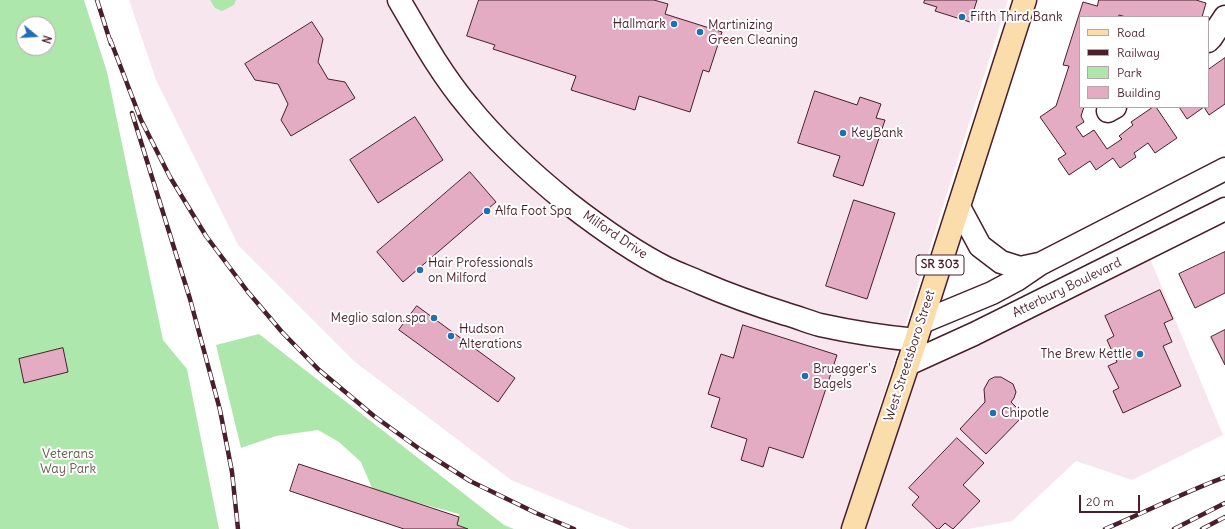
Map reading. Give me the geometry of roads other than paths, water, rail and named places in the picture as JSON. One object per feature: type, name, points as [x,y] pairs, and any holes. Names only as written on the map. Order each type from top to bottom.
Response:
[{"type":"main road","name":"West Streetsboro Street","points":[[853,529],[959,208],[1025,0]]},
{"type":"street","name":"Milford Drive","points":[[399,0],[436,62],[460,97],[507,151],[580,212],[640,253],[668,269],[726,293],[767,308],[819,324],[890,338],[919,331]]},
{"type":"street","points":[[1209,40],[1225,17]]},
{"type":"street","points":[[919,331],[1018,279],[1040,264],[1225,169]]},
{"type":"street","points":[[959,208],[975,238],[983,249],[1000,262],[1020,268],[1040,264]]},
{"type":"street","name":"Atterbury Boulevard","points":[[908,364],[974,334],[1225,209]]},
{"type":"railway","points":[[97,0],[111,44]]},
{"type":"railway","points":[[110,39],[141,120],[170,177],[206,236],[248,292],[282,332],[318,369],[374,416],[421,450],[470,481],[536,513],[574,529]]},
{"type":"railway","points":[[132,113],[190,299],[220,410],[232,472],[238,529]]},
{"type":"railway","points":[[1105,529],[1225,477]]},
{"type":"railway","points":[[1174,529],[1225,503]]},
{"type":"railway","points":[[1202,529],[1225,517]]},
{"type":"place","name":"Fifth Third Bank","points":[[962,17]]},
{"type":"place","name":"Hallmark","points":[[674,24]]},
{"type":"place","name":"Martinizing Green Cleaning","points":[[700,32]]},
{"type":"place","name":"KeyBank","points":[[843,133]]},
{"type":"place","name":"Alfa Foot Spa","points":[[487,211]]},
{"type":"place","name":"Hair Professionals on Milford","points":[[420,270]]},
{"type":"place","name":"Meglio salon.spa","points":[[434,318]]},
{"type":"place","name":"Hudson Alterations","points":[[451,336]]},
{"type":"place","name":"The Brew Kettle","points":[[1140,354]]},
{"type":"place","name":"Bruegger's Bagels","points":[[805,376]]},
{"type":"place","name":"Chipotle","points":[[993,413]]},
{"type":"park label","name":"Veterans Way Park","points":[[68,462]]}]
